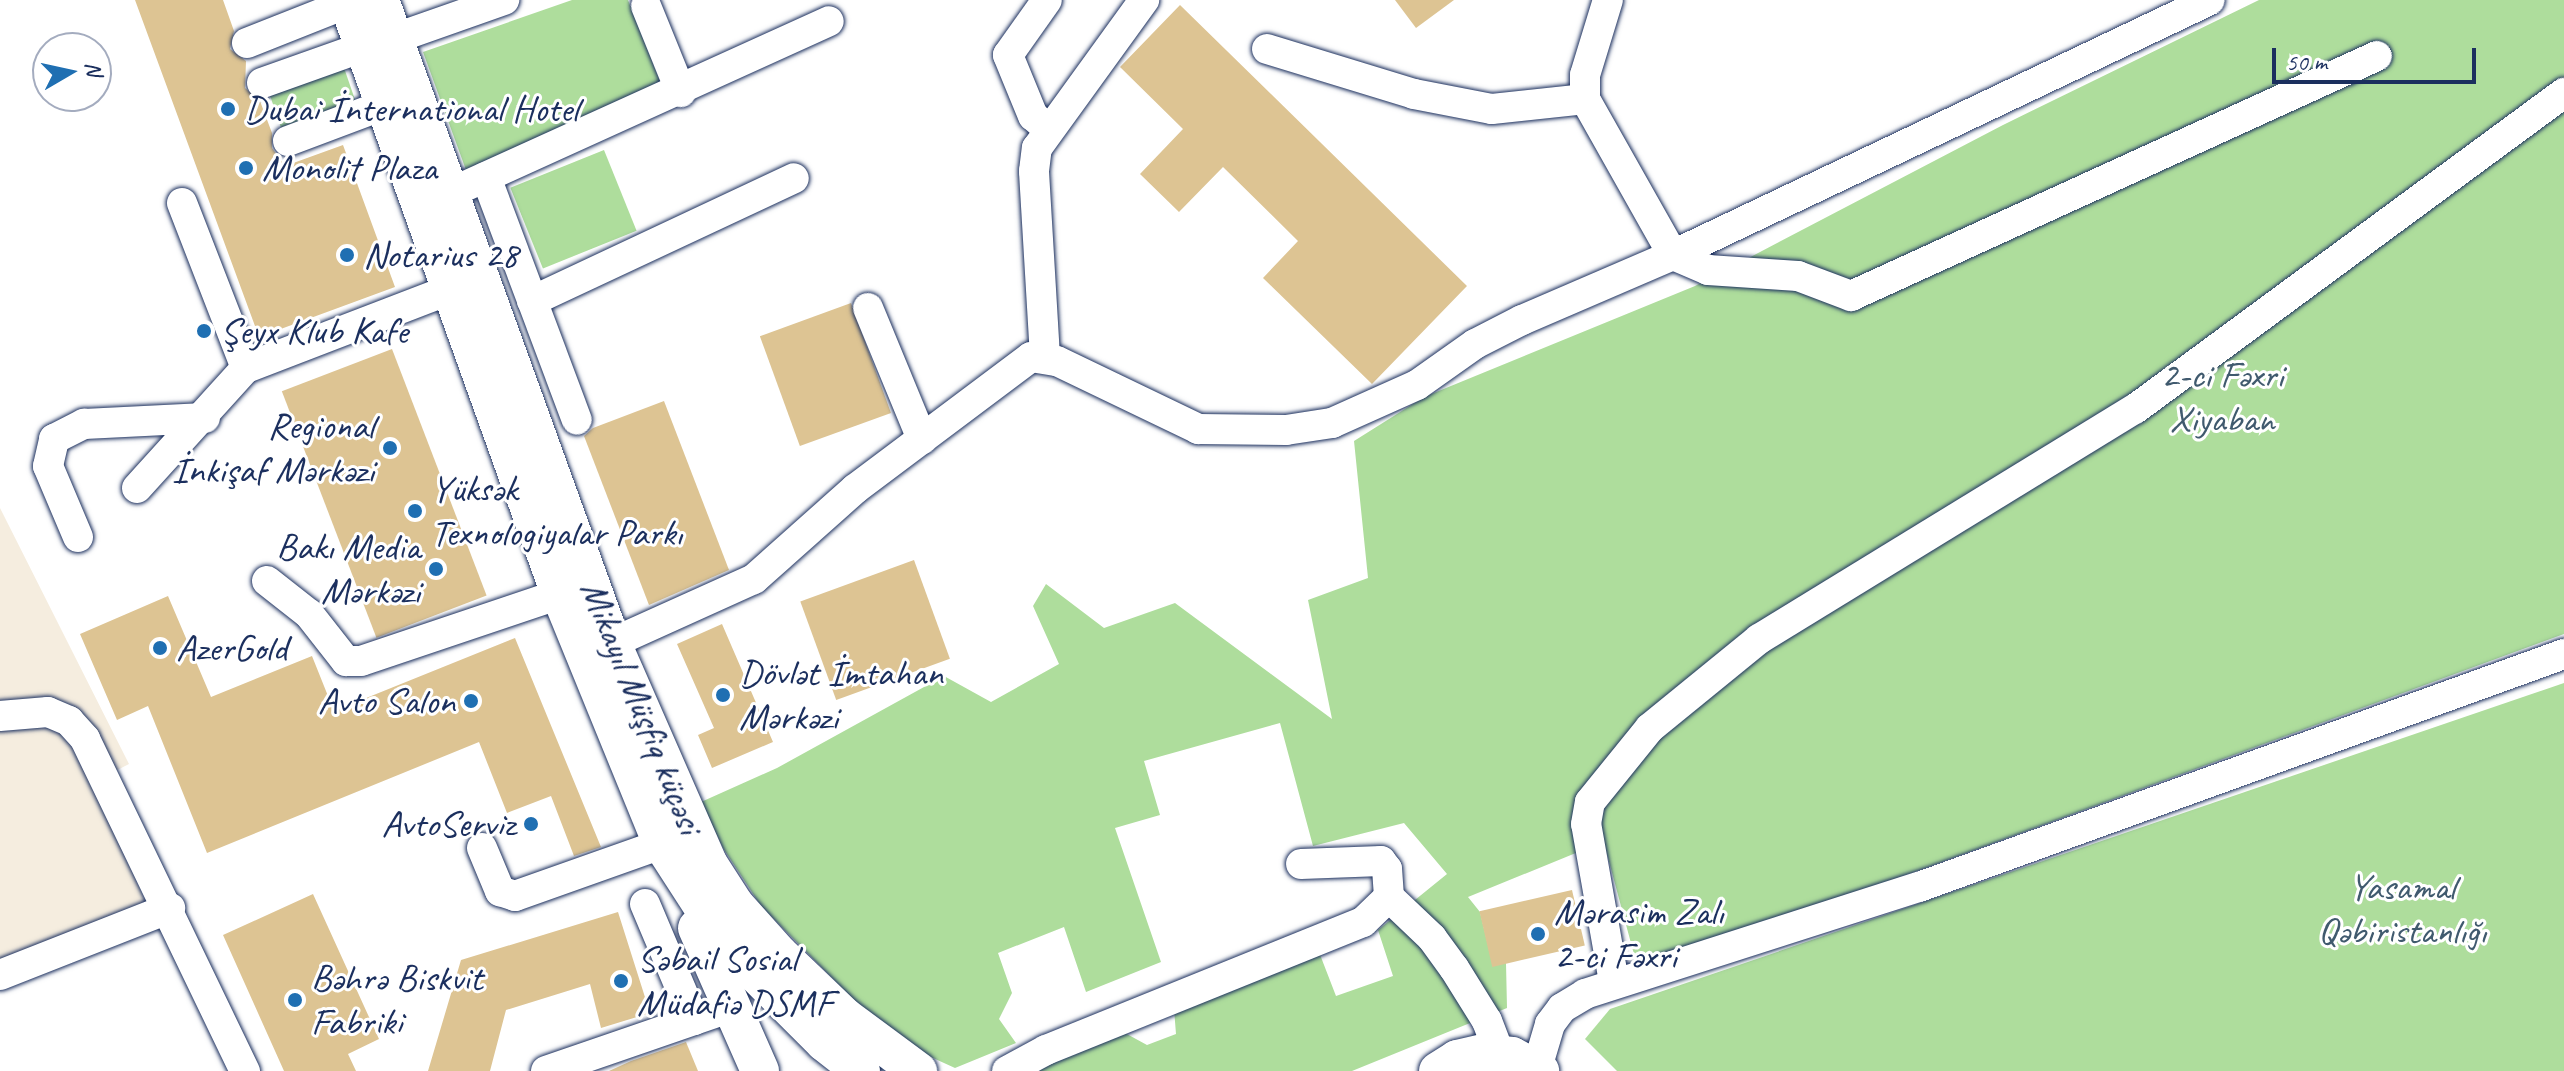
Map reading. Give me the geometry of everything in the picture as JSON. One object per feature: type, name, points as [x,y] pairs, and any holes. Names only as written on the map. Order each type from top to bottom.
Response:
[{"type":"main road","name":"Mikayıl Müşfiq küçəsi","points":[[339,4],[378,43],[448,194],[612,643],[682,810],[735,905],[845,1017],[918,1071]]},
{"type":"main road","name":"Mikayıl Müşfiq küçəsi","points":[[378,43],[384,105],[449,290],[560,594],[662,844],[728,946],[824,1042],[861,1071]]},
{"type":"main road","points":[[662,844],[760,1071]]},
{"type":"main road","points":[[1441,1067],[1500,1055],[1539,1070]]},
{"type":"lane","points":[[262,83],[378,43],[443,9],[504,0]]},
{"type":"lane","points":[[1047,0],[1008,55],[1033,116],[1047,128]]},
{"type":"lane","points":[[1045,357],[1034,171],[1047,128],[1144,0]]},
{"type":"lane","points":[[1608,0],[1588,63],[1585,99],[1673,255],[1708,270],[1798,276],[1851,296],[2377,56]]},
{"type":"lane","points":[[612,643],[754,579],[922,439],[1023,361],[1045,357],[1198,429],[1286,430],[1332,423],[1417,385],[1475,344],[1522,320],[1673,255],[2210,0]]},
{"type":"lane","points":[[247,43],[339,4]]},
{"type":"lane","points":[[646,6],[681,92]]},
{"type":"lane","points":[[448,194],[681,92],[829,21]]},
{"type":"lane","points":[[1267,49],[1414,94],[1492,109],[1585,99]]},
{"type":"lane","points":[[1614,982],[1586,824],[1590,802],[1650,728],[1759,639],[2135,409],[2564,93]]},
{"type":"lane","points":[[288,141],[384,105]]},
{"type":"lane","points":[[486,177],[577,420]]},
{"type":"lane","points":[[532,301],[794,178]]},
{"type":"lane","points":[[182,203],[246,368]]},
{"type":"lane","points":[[137,488],[205,418],[246,368],[449,290]]},
{"type":"lane","points":[[868,308],[922,439]]},
{"type":"lane","points":[[78,537],[48,466],[54,439],[84,424],[205,418]]},
{"type":"lane","points":[[267,581],[309,614],[346,661],[361,661],[560,594]]},
{"type":"lane","points":[[1539,1070],[1546,1034],[1562,1008],[1614,982],[1919,887],[2564,654]]},
{"type":"lane","points":[[0,716],[48,712],[69,721],[85,739],[170,908],[245,1071]]},
{"type":"lane","points":[[482,848],[500,891],[515,896],[662,844]]},
{"type":"lane","points":[[1301,864],[1381,861],[1387,869],[1389,897],[1454,968],[1487,1021],[1500,1055]]},
{"type":"lane","points":[[1007,1071],[1046,1050],[1363,922],[1389,897]]},
{"type":"lane","points":[[645,904],[694,1020]]},
{"type":"lane","points":[[0,975],[170,908]]},
{"type":"lane","points":[[546,1071],[732,1007]]},
{"type":"shaded area","points":[[0,508],[129,764],[92,783],[157,927],[0,988]]},
{"type":"green space","points":[[572,0],[628,0],[661,84],[466,170],[423,52]]},
{"type":"green space","name":"2-ci Fəxri Xiyaban","points":[[2259,0],[2564,0],[2564,634],[1639,973],[1607,854],[1588,848],[1468,897],[1480,912],[1493,966],[1506,963],[1507,1008],[1352,1071],[1033,1071],[1125,1033],[1147,1045],[1176,1034],[1174,1009],[1319,952],[1336,996],[1393,976],[1378,930],[1447,874],[1404,823],[1313,846],[1280,723],[1144,761],[1160,815],[1115,828],[1161,962],[1086,992],[1064,927],[998,953],[1012,993],[999,1019],[1016,1043],[955,1068],[922,1053],[857,1003],[761,906],[723,848],[701,802],[777,768],[944,676],[991,702],[1059,664],[1033,606],[1046,584],[1104,628],[1175,603],[1332,719],[1308,600],[1368,578],[1354,441],[1424,397],[1695,286],[2003,125]]},
{"type":"green space","points":[[342,62],[356,102],[281,127],[267,88]]},
{"type":"green space","points":[[604,150],[637,231],[543,269],[510,188]]},
{"type":"green space","name":"Yasamal Qəbiristanlığı","points":[[2564,683],[2564,1071],[1617,1071],[1585,1039],[1610,1009]]},
{"type":"building","points":[[135,0],[223,0],[234,31],[230,49],[246,61],[245,88],[260,101],[272,133],[272,148],[285,166],[343,145],[395,287],[259,337]]},
{"type":"building","points":[[1395,0],[1454,0],[1416,28]]},
{"type":"building","points":[[1180,5],[1467,286],[1372,384],[1263,278],[1298,241],[1223,167],[1179,212],[1140,174],[1183,129],[1120,67]]},
{"type":"building","points":[[851,303],[891,413],[800,446],[760,336]]},
{"type":"building","name":"Bakı Media Mərkəzi","points":[[392,349],[487,595],[376,638],[282,391]]},
{"type":"building","points":[[664,401],[729,570],[649,605],[584,436],[593,428]]},
{"type":"building","points":[[914,560],[950,659],[836,700],[800,601]]},
{"type":"building","points":[[168,596],[211,697],[312,656],[334,711],[515,638],[601,847],[574,856],[551,796],[507,813],[479,742],[207,853],[148,706],[117,720],[80,634]]},
{"type":"building","points":[[722,624],[773,742],[712,768],[698,735],[714,728],[677,644]]},
{"type":"building","points":[[1572,890],[1585,946],[1492,967],[1479,911]]},
{"type":"building","points":[[313,894],[379,1039],[348,1054],[356,1071],[284,1071],[223,935]]},
{"type":"building","points":[[618,912],[650,1013],[601,1028],[590,984],[506,1010],[490,1071],[428,1071],[461,960]]},
{"type":"building","points":[[686,1042],[698,1071],[609,1071],[631,1061]]},
{"type":"place","name":"Dubai İnternational Hotel","points":[[228,109]]},
{"type":"place","name":"Monolit Plaza","points":[[246,168]]},
{"type":"place","name":"Notarius 28","points":[[347,255]]},
{"type":"place","name":"Şeyx Klub Kafe","points":[[204,331]]},
{"type":"place","name":"Regional İnkişaf Mərkəzi","points":[[390,448]]},
{"type":"place","name":"Yüksək Texnologiyalar Parkı","points":[[415,511]]},
{"type":"place","name":"Bakı Media Mərkəzi","points":[[436,569]]},
{"type":"place","name":"AzerGold","points":[[160,648]]},
{"type":"place","name":"Dövlət İmtahan Mərkəzi","points":[[723,695]]},
{"type":"place","name":"Avto Salon","points":[[471,701]]},
{"type":"place","name":"AvtoServiz","points":[[531,824]]},
{"type":"place","name":"Mərasim Zalı 2-ci Fəxri","points":[[1538,934]]},
{"type":"place","name":"Səbail Sosial Müdafiə DSMF","points":[[621,981]]},
{"type":"place","name":"Bəhrə Biskvit Fabriki","points":[[295,1000]]}]
